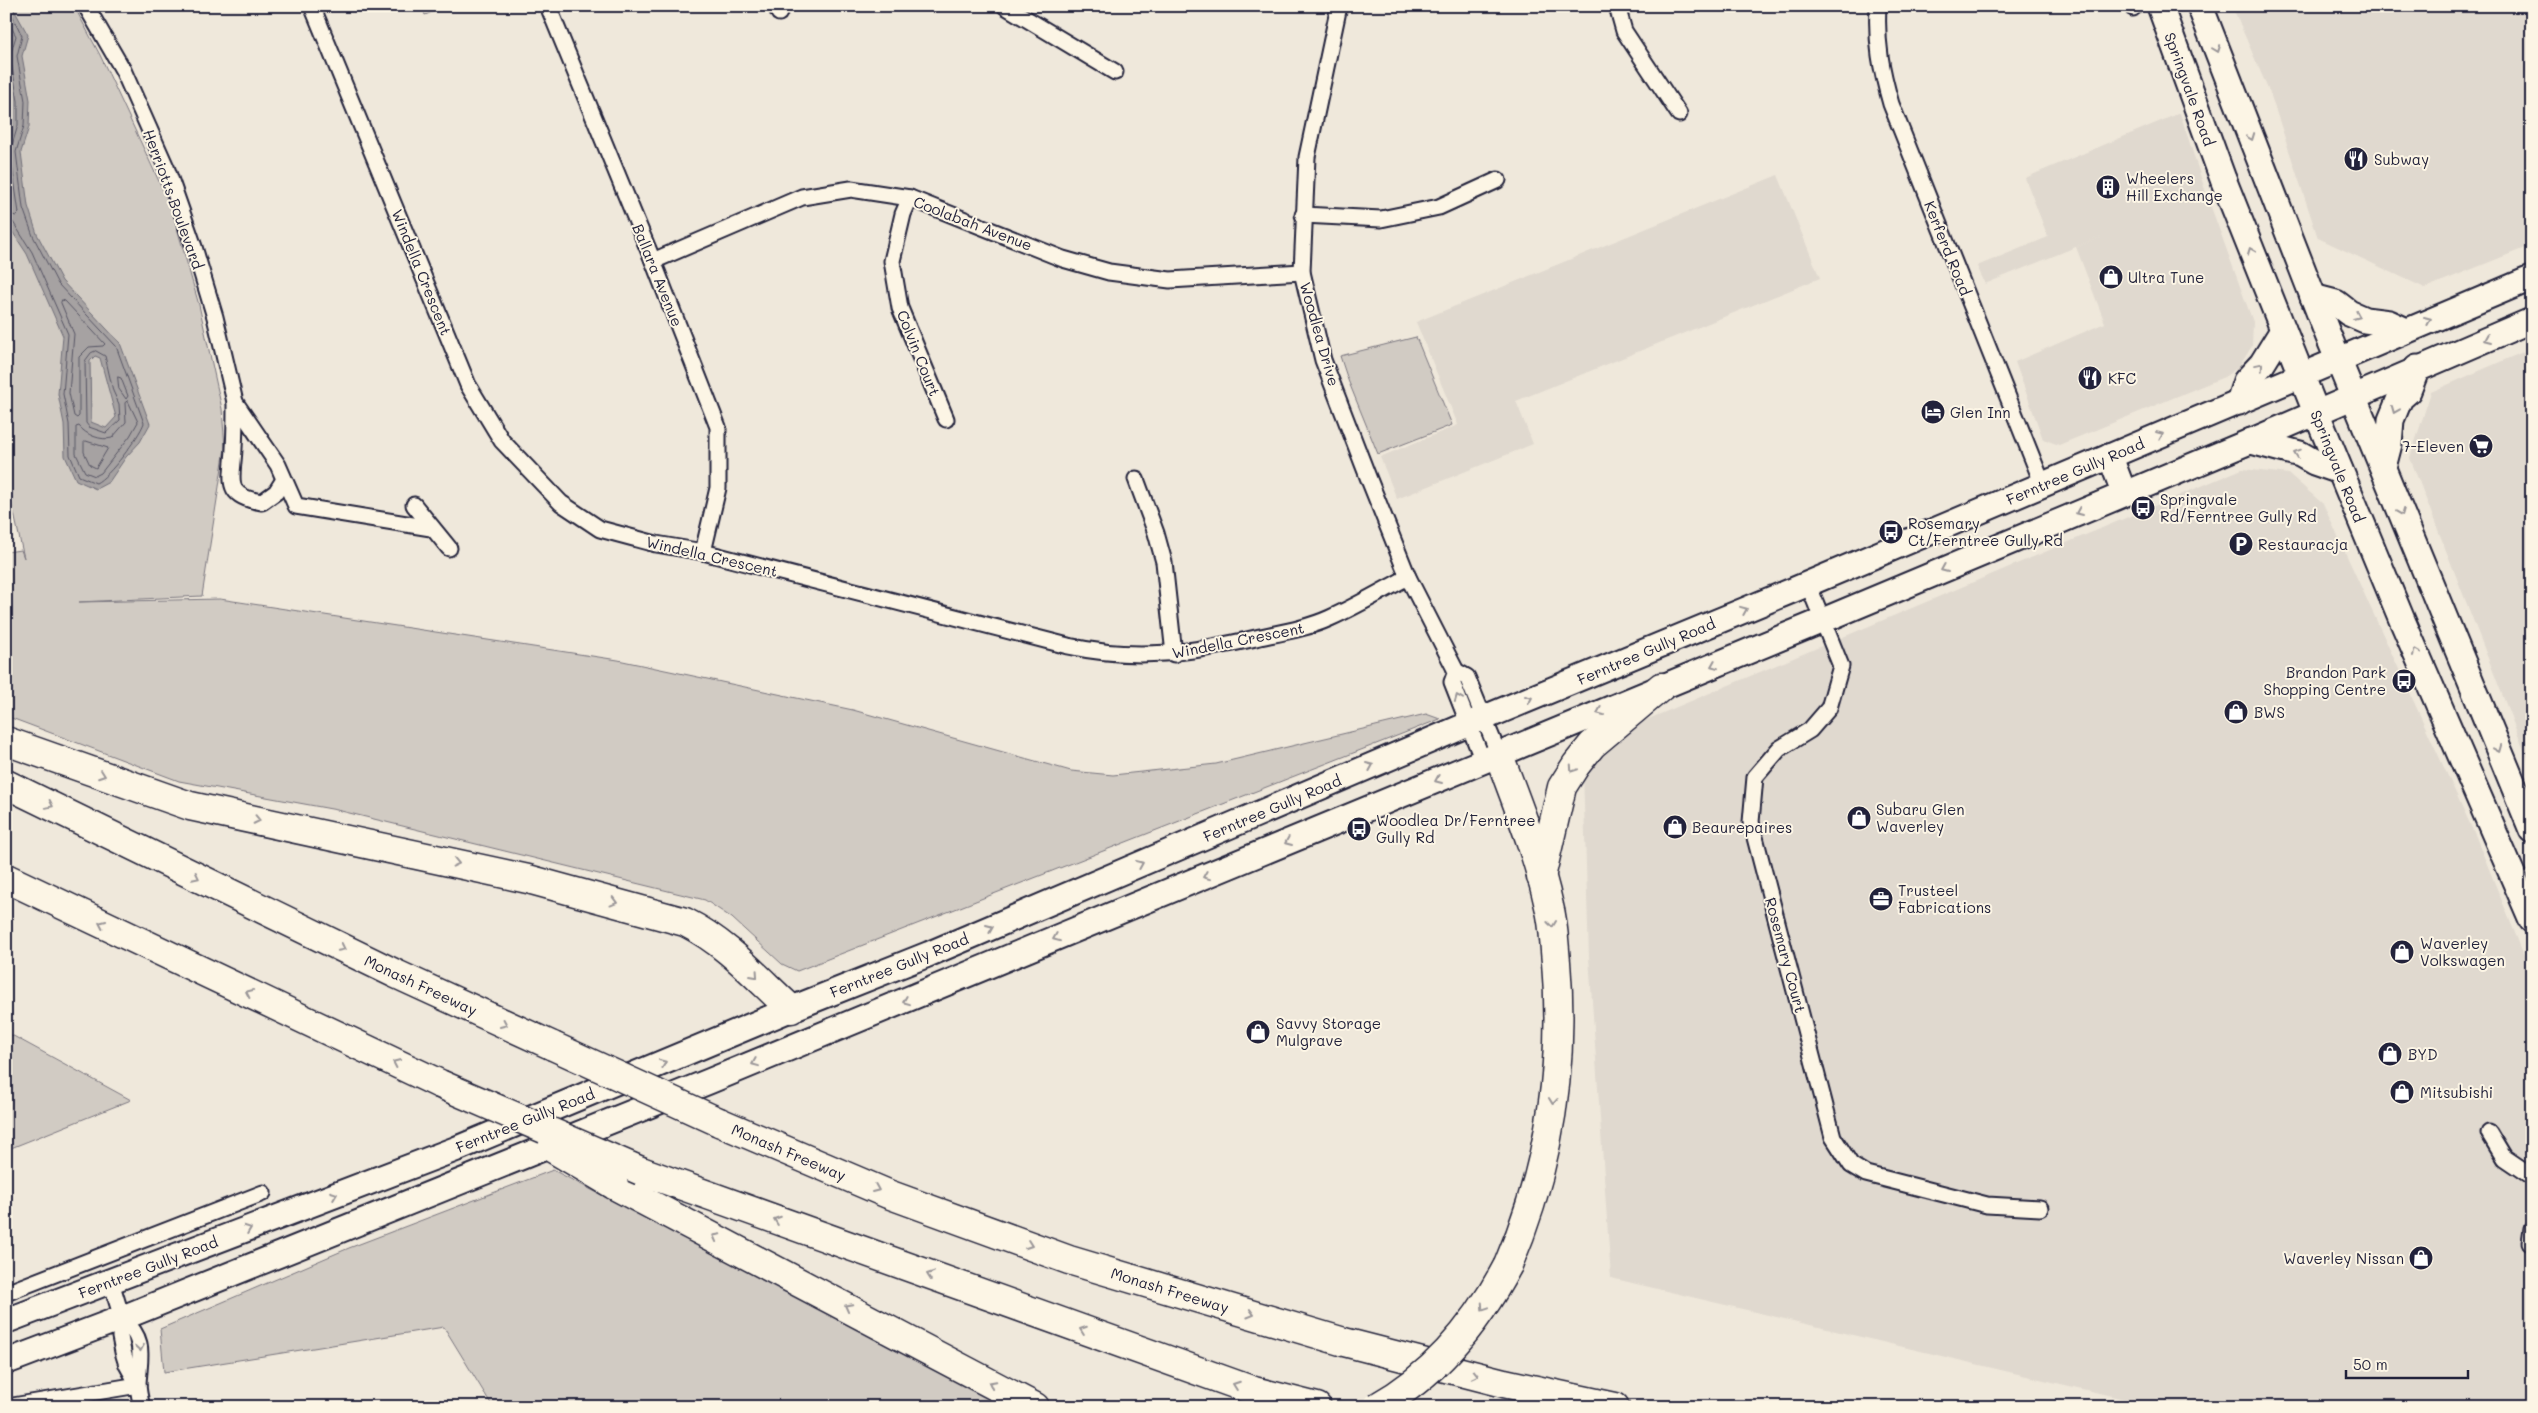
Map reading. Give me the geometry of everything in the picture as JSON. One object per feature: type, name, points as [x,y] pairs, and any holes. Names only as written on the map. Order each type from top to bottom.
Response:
[{"type":"highway","name":"Springvale Road","points":[[2160,6],[2223,179],[2301,376],[2402,620],[2532,920]]},
{"type":"highway","points":[[2200,6],[2313,297],[2528,821],[2493,827]]},
{"type":"highway","points":[[2313,297],[2336,303],[2358,317],[2388,323],[2404,330]]},
{"type":"highway","points":[[2239,402],[2246,382],[2262,364],[2283,330]]},
{"type":"highway","points":[[2383,467],[2389,444],[2390,420],[2400,398],[2408,391],[2418,368]]},
{"type":"highway","points":[[2251,441],[2300,454],[2314,462],[2340,471]]},
{"type":"highway","points":[[1541,877],[1562,787],[1592,745],[1661,687]]},
{"type":"highway","points":[[6,741],[190,806],[519,877],[685,922],[702,930],[728,950],[791,1009]]},
{"type":"highway","points":[[1377,1407],[1414,1381],[1450,1349],[1487,1303],[1508,1265],[1524,1225],[1539,1179],[1549,1132],[1558,1053],[1558,993],[1550,906],[1541,877],[1491,758]]},
{"type":"highway","name":"Monash Freeway","points":[[6,784],[387,970],[719,1122],[888,1194],[1069,1260],[1344,1342],[1504,1383],[1615,1407]]},
{"type":"highway","points":[[6,878],[440,1084],[641,1171],[1254,1391],[1317,1407]]},
{"type":"highway","points":[[440,1084],[614,1185],[1035,1407]]},
{"type":"main road","name":"Ferntree Gully Road","points":[[6,1321],[456,1149],[791,1009],[929,954],[1476,721],[2044,485],[2301,376],[2404,330],[2532,278]]},
{"type":"main road","points":[[6,1362],[122,1318],[710,1081],[1824,620],[2251,441],[2532,320]]},
{"type":"main road","points":[[2110,456],[2124,494]]},
{"type":"street","name":"Herriotts Boulevard","points":[[86,6],[123,70],[166,167],[194,247],[215,317],[235,402],[234,450],[230,481],[236,492],[249,500],[431,528]]},
{"type":"street","name":"Windella Crescent","points":[[312,6],[468,384],[502,440],[561,503],[600,529],[656,544],[703,552],[1076,648],[1118,654],[1174,654],[1220,647],[1304,628],[1350,609],[1408,577]]},
{"type":"street","name":"Ballara Avenue","points":[[548,6],[653,261],[718,427],[718,488],[703,552]]},
{"type":"street","points":[[1005,6],[1116,72]]},
{"type":"street","name":"Woodlea Drive","points":[[1339,6],[1307,157],[1302,272],[1323,360],[1408,577],[1456,671],[1467,678],[1476,721],[1491,758]]},
{"type":"street","points":[[1617,6],[1624,31],[1679,114]]},
{"type":"street","name":"Kerferd Road","points":[[1878,6],[1877,40],[1881,69],[1891,104],[2044,485]]},
{"type":"street","points":[[1303,215],[1381,219],[1439,207],[1498,180]]},
{"type":"street","name":"Coolabah Avenue","points":[[653,261],[802,197],[851,189],[910,198],[1063,259],[1109,272],[1170,280],[1302,272]]},
{"type":"street","name":"Colvin Court","points":[[910,198],[903,214],[892,261],[900,308],[946,419]]},
{"type":"street","name":"Herriotts Boulevard","points":[[235,402],[278,465],[283,481],[296,506]]},
{"type":"street","points":[[1136,479],[1156,532],[1164,562],[1174,654]]},
{"type":"street","points":[[262,502],[276,492],[283,481]]},
{"type":"street","points":[[414,505],[449,548]]},
{"type":"street","name":"Rosemary Court","points":[[1808,584],[1841,666],[1829,708],[1810,730],[1779,749],[1755,777],[1751,822],[1833,1137],[1850,1166],[1866,1174],[1987,1206],[2040,1208]]},
{"type":"street","points":[[2489,1133],[2504,1158],[2532,1177]]},
{"type":"street","points":[[8,1293],[263,1193]]},
{"type":"street","points":[[110,1282],[122,1318],[136,1330],[142,1360],[138,1384],[142,1407]]},
{"type":"street","points":[[8,1293],[48,1306]]},
{"type":"street","points":[[7,1407],[138,1384]]},
{"type":"shaded area","points":[[6,6],[74,6],[100,55],[171,207],[199,305],[222,409],[225,448],[202,596],[79,602],[220,599],[618,660],[853,710],[1071,771],[1113,775],[1216,764],[1426,714],[1440,719],[797,971],[782,964],[732,918],[705,900],[337,810],[179,781],[6,716],[6,552],[21,550],[24,558],[6,478]]},
{"type":"shaded area","points":[[422,6],[447,6],[425,15]]},
{"type":"shaded area","points":[[2232,6],[2532,6],[2532,245],[2425,288],[2318,238],[2271,96]]},
{"type":"shaded area","points":[[2180,113],[2206,193],[2253,322],[2252,346],[2239,367],[2224,377],[2059,445],[2043,439],[2015,362],[2105,323],[2076,247],[2110,233],[1985,284],[1977,266],[2048,237],[2025,178]]},
{"type":"shaded area","points":[[1778,175],[1820,278],[1516,401],[1533,444],[1397,499],[1380,457],[1458,425],[1416,322]]},
{"type":"shaded area","points":[[1416,337],[1452,425],[1378,454],[1340,356]]},
{"type":"shaded area","points":[[2532,348],[2532,771],[2410,458],[2431,392]]},
{"type":"shaded area","points":[[2242,469],[2289,474],[2323,504],[2476,837],[2532,975],[2532,1407],[2158,1407],[1611,1278],[1589,957],[1583,773],[1627,728]]},
{"type":"shaded area","points":[[6,1032],[131,1100],[6,1150]]},
{"type":"shaded area","points":[[553,1170],[1012,1407],[493,1407],[444,1327],[164,1372],[160,1329],[349,1248]]},
{"type":"water","points":[[6,6],[12,6],[28,35],[22,56],[30,100],[29,127],[21,152],[28,206],[37,234],[62,281],[120,343],[150,424],[140,442],[126,457],[109,482],[96,489],[76,480],[65,456],[64,424],[58,394],[63,336],[27,254],[6,222]],"holes":[[[95,356],[100,358],[116,417],[106,428],[91,422],[90,361]]]},
{"type":"place","name":"Subway","points":[[2356,159]]},
{"type":"place","name":"Wheelers Hill Exchange","points":[[2108,187]]},
{"type":"place","name":"Ultra Tune","points":[[2111,277]]},
{"type":"place","name":"KFC","points":[[2090,378]]},
{"type":"place","name":"Glen Inn","points":[[1933,412]]},
{"type":"place","name":"7-Eleven","points":[[2481,446]]},
{"type":"place","name":"Springvale Rd/Ferntree Gully Rd","points":[[2143,508]]},
{"type":"place","name":"Rosemary Ct/Ferntree Gully Rd","points":[[1891,532]]},
{"type":"place","name":"Restauracja","points":[[2241,544]]},
{"type":"place","name":"Brandon Park Shopping Centre","points":[[2404,681]]},
{"type":"place","name":"BWS","points":[[2236,712]]},
{"type":"place","name":"Subaru Glen Waverley","points":[[1859,818]]},
{"type":"place","name":"Beaurepaires","points":[[1675,827]]},
{"type":"place","name":"Woodlea Dr/Ferntree Gully Rd","points":[[1359,829]]},
{"type":"place","name":"Trusteel Fabrications","points":[[1881,899]]},
{"type":"place","name":"Waverley Volkswagen","points":[[2402,952]]},
{"type":"place","name":"Savvy Storage Mulgrave","points":[[1258,1032]]},
{"type":"place","name":"BYD","points":[[2390,1054]]},
{"type":"place","name":"Mitsubishi","points":[[2402,1092]]},
{"type":"place","name":"Waverley Nissan","points":[[2421,1258]]}]
